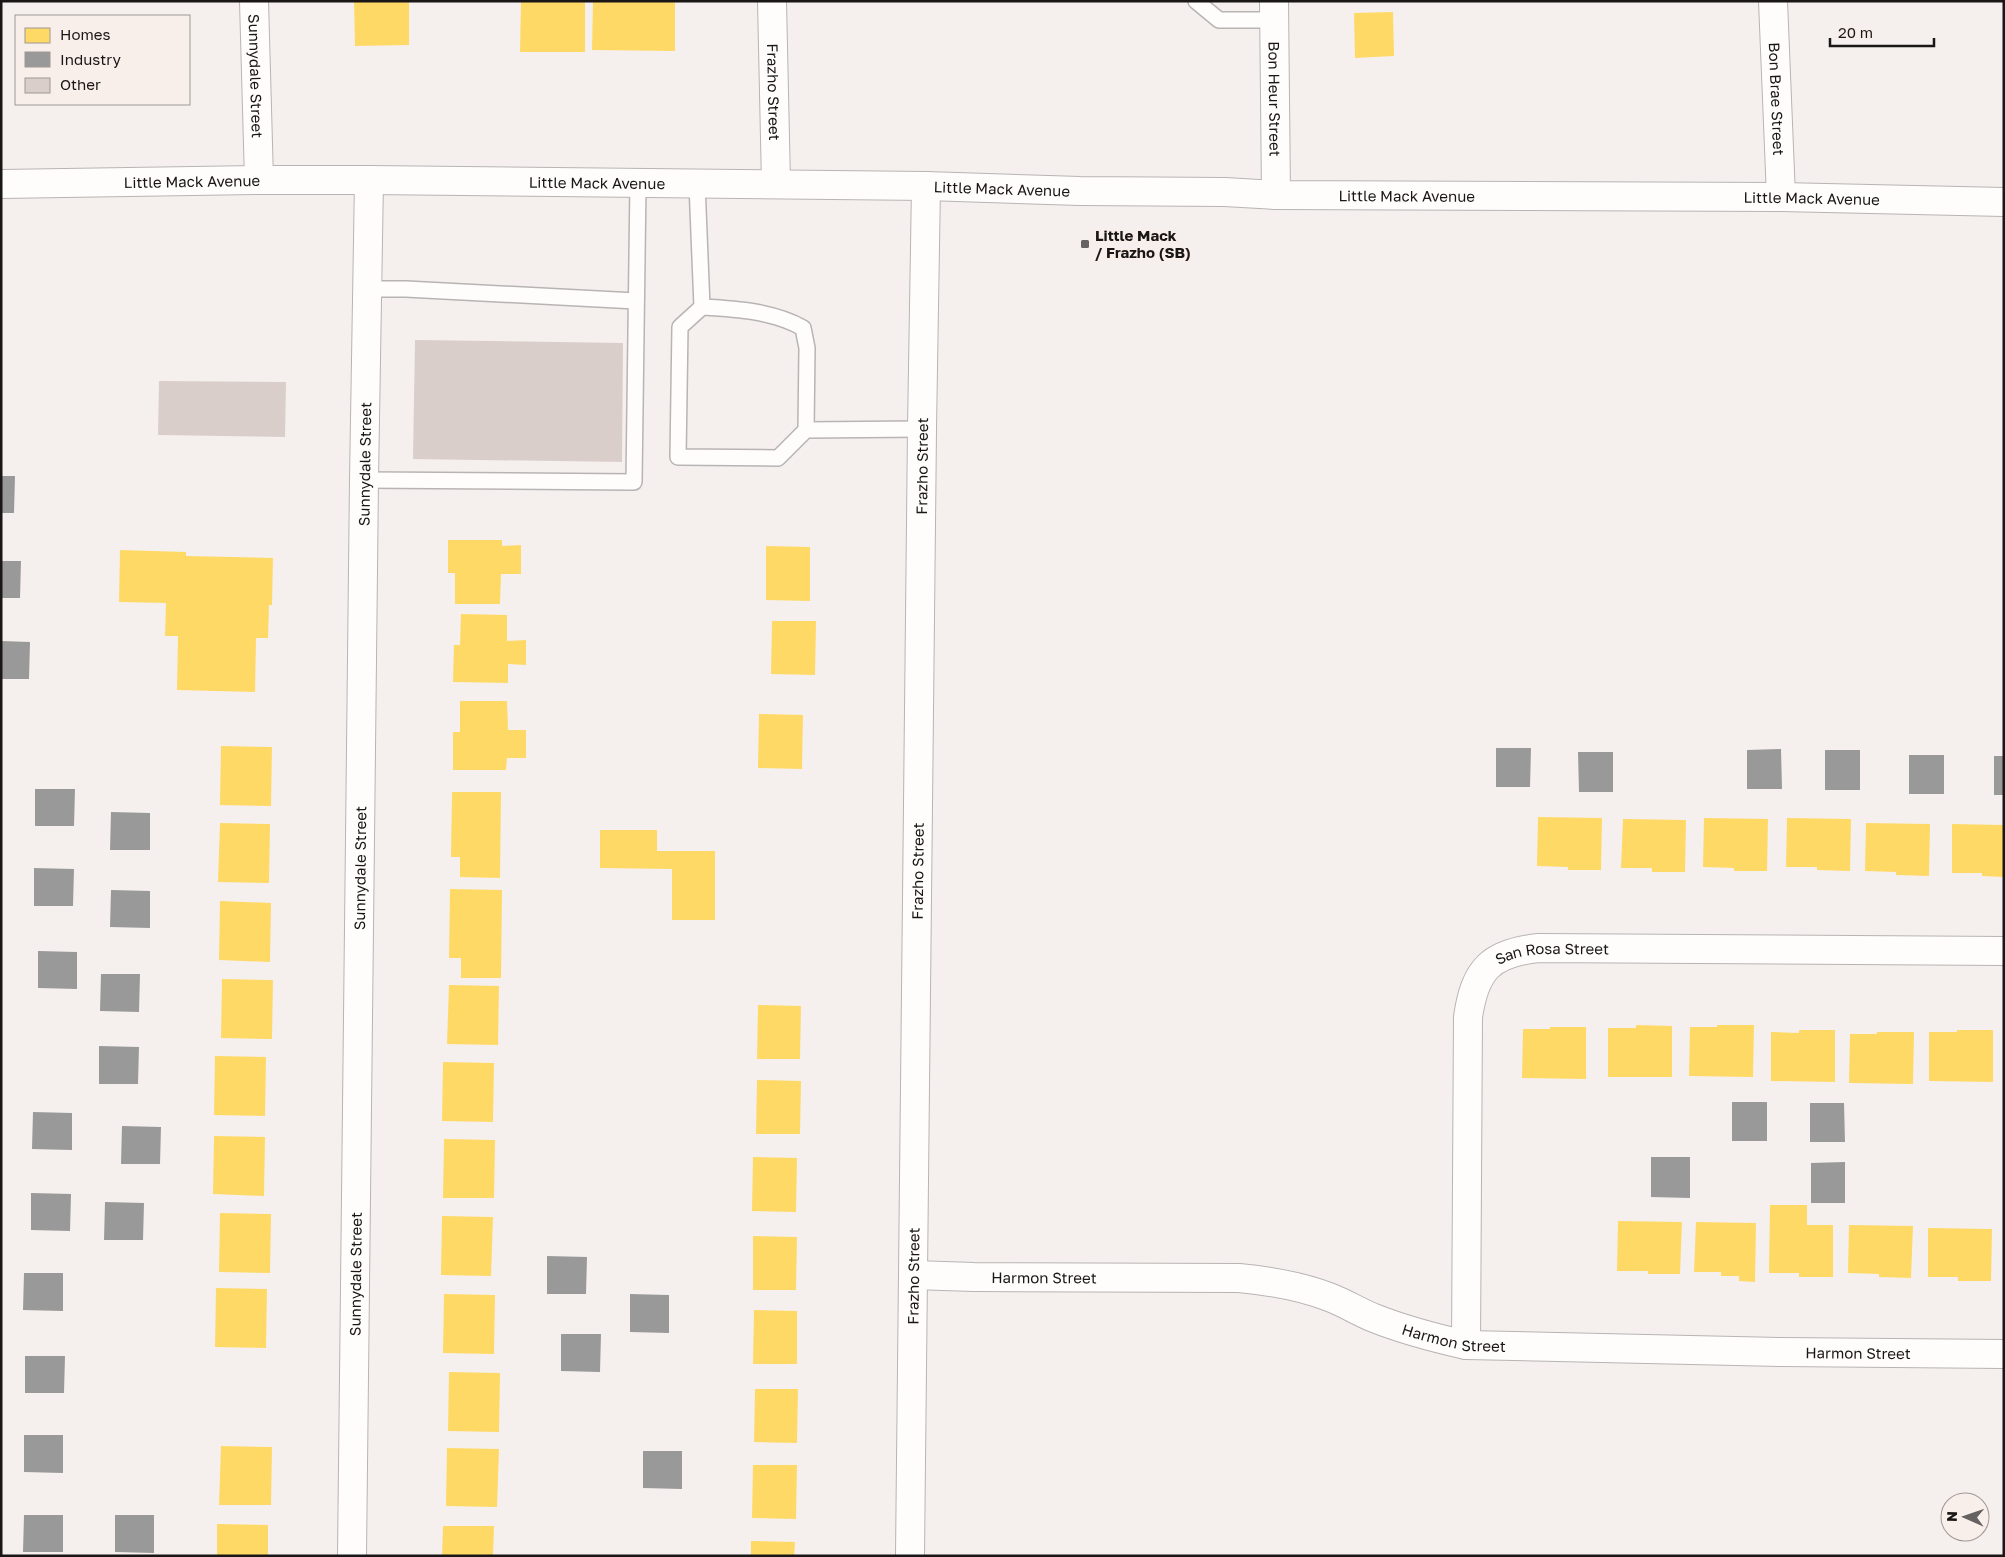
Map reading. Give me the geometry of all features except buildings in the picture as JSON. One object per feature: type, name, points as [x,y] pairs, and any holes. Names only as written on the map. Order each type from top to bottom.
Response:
[{"type":"street","name":"Sunnydale Street","points":[[254,1],[259,180]]},
{"type":"street","name":"Frazho Street","points":[[772,1],[776,184]]},
{"type":"street","name":"Bon Brae Street","points":[[1773,1],[1781,197]]},
{"type":"street","name":"Bon Heur Street","points":[[1274,11],[1276,195]]},
{"type":"street","name":"Sunnydale Street","points":[[352,1556],[366,289],[370,180]]},
{"type":"street","name":"Little Mack Avenue","points":[[1,184],[370,180],[926,186],[1080,191],[1226,192],[1276,195],[1781,197],[2004,202]]},
{"type":"street","name":"Frazho Street","points":[[910,1556],[926,186]]},
{"type":"street","name":"San Rosa Street","points":[[1466,1345],[1468,1018],[1471,995],[1480,975],[1498,957],[1520,950],[1538,948],[2004,950]]},
{"type":"street","name":"Harmon Street","points":[[913,1274],[974,1277],[1240,1278],[1267,1280],[1292,1285],[1330,1298],[1375,1318],[1426,1336],[1466,1345],[1782,1352],[2004,1354]]},
{"type":"lane","points":[[1196,1],[1219,20],[1274,11]]},
{"type":"lane","points":[[364,480],[634,482],[638,183]]},
{"type":"lane","points":[[697,184],[702,307]]},
{"type":"lane","points":[[366,289],[406,289],[636,301]]},
{"type":"lane","points":[[702,307],[737,310],[787,319],[803,328],[807,348],[806,430],[778,458],[678,457],[680,327],[702,307]]},
{"type":"lane","points":[[806,430],[922,429]]},
{"type":"place","name":"Little Mack / Frazho (SB)","points":[[1085,244]]}]
